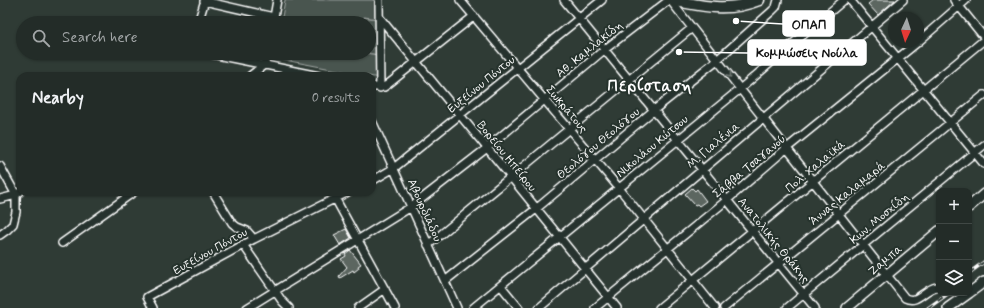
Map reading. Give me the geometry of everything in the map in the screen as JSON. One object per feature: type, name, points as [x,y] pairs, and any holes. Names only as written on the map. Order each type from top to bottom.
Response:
[{"type":"main road","points":[[670,0],[721,8],[738,7],[759,0]]},
{"type":"main road","points":[[707,0],[720,2],[737,0]]},
{"type":"street","points":[[275,16],[278,0]]},
{"type":"street","points":[[379,0],[380,88]]},
{"type":"street","name":"Σωκράτους","points":[[460,0],[619,188],[714,308]]},
{"type":"street","name":"Ανατολικής Θράκης","points":[[564,0],[815,308]]},
{"type":"street","name":"Ευξείνου Πόντου","points":[[376,179],[394,168],[460,116],[602,0]]},
{"type":"street","points":[[670,0],[905,298],[911,300],[916,299],[926,291],[936,287]]},
{"type":"street","name":"Αθ. Καμλακίδη","points":[[247,308],[411,207],[487,148],[604,50],[670,0]]},
{"type":"street","name":"Θεολόγου Θεολόγου","points":[[445,281],[536,209],[654,110],[717,60],[772,12],[776,7],[778,0]]},
{"type":"street","name":"Νικολάου Κώτσου","points":[[473,308],[740,89],[844,0]]},
{"type":"street","points":[[850,0],[984,164]]},
{"type":"street","name":"Μ. Γιαλένια","points":[[539,308],[903,0]]},
{"type":"street","name":"Σάββα Τσαγανού","points":[[924,36],[957,3],[966,0]]},
{"type":"street","points":[[200,16],[204,1],[259,16]]},
{"type":"street","points":[[957,3],[984,38]]},
{"type":"street","points":[[376,88],[387,86],[474,16]]},
{"type":"street","name":"Βορείου Ηπείρου","points":[[380,18],[586,268],[617,308]]},
{"type":"street","points":[[428,245],[692,28]]},
{"type":"street","name":"Πολ. Χαλαϊκά","points":[[659,308],[924,90],[984,38]]},
{"type":"street","name":"Σάββα Τσαγανού","points":[[595,308],[727,200],[787,148],[911,48]]},
{"type":"street","points":[[240,60],[299,72]]},
{"type":"street","points":[[255,72],[264,65],[265,60]]},
{"type":"street","name":"Άννας Καλαμαρά","points":[[724,308],[984,95]]},
{"type":"street","name":"Αβουρδιάδου","points":[[376,130],[457,308]]},
{"type":"street","name":"Κων. Μοσχίδη","points":[[787,308],[984,145]]},
{"type":"street","points":[[0,166],[16,191]]},
{"type":"street","points":[[972,204],[984,194]]},
{"type":"street","points":[[0,199],[16,195]]},
{"type":"street","points":[[0,235],[13,224],[18,196]]},
{"type":"street","points":[[62,243],[128,196]]},
{"type":"street","points":[[215,196],[232,223],[246,231],[254,239]]},
{"type":"street","name":"Ευξείνου Πόντου","points":[[153,308],[148,297],[244,246],[254,239],[338,196]]},
{"type":"street","points":[[335,198],[395,308]]},
{"type":"street","name":"Ζαμπα","points":[[847,308],[936,233]]},
{"type":"street","points":[[244,246],[282,301],[289,308]]},
{"type":"street","points":[[972,291],[984,282]]},
{"type":"street","points":[[500,286],[519,308]]},
{"type":"street","points":[[358,308],[385,289]]},
{"type":"street","points":[[951,307],[965,296]]},
{"type":"green space","points":[[285,0],[377,0],[378,19],[376,19],[376,16],[282,16]]},
{"type":"green space","points":[[376,19],[378,19],[379,55],[376,55]]},
{"type":"green space","points":[[376,55],[379,55],[379,78],[376,77],[376,72],[348,72],[284,60],[376,60]]},
{"type":"building","points":[[873,0],[895,0],[878,15],[868,4]]},
{"type":"building","points":[[692,188],[695,191],[697,189],[706,201],[699,206],[697,204],[695,205],[685,194]]},
{"type":"building","points":[[346,229],[351,238],[340,245],[334,235]]},
{"type":"building","points":[[350,250],[361,264],[354,272],[353,270],[340,278],[339,276],[347,267],[341,259],[346,256],[345,254]]},
{"type":"railway","points":[[972,271],[984,262]]},
{"type":"railway","points":[[928,308],[945,296]]},
{"type":"place","name":"ΟΠΑΠ","points":[[736,21]]},
{"type":"place","name":"Κομμώσεις Νούλα","points":[[679,52]]},
{"type":"district","name":"Περίσταση","points":[[650,85]]}]
